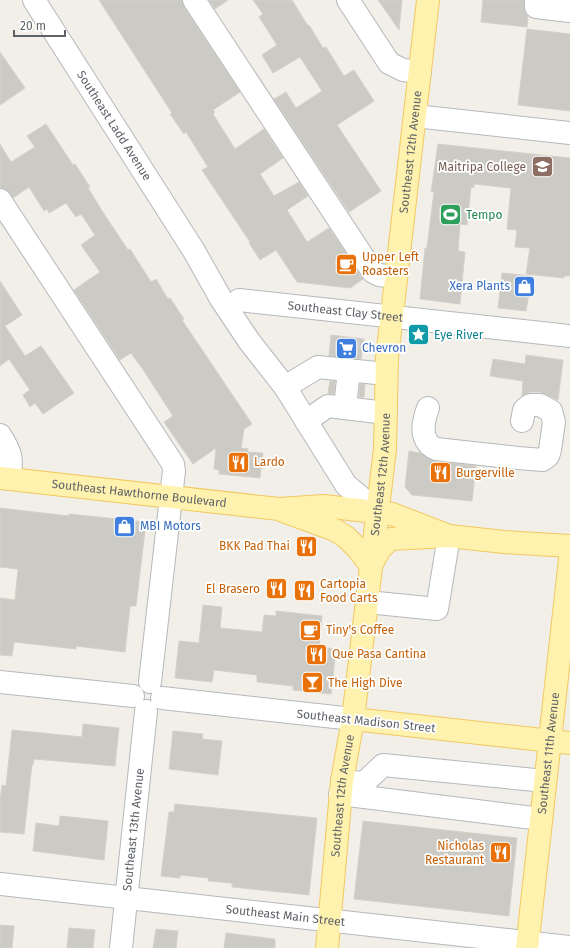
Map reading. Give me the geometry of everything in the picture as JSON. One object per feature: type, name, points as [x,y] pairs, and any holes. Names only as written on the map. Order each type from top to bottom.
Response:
[{"type":"main road","name":"Southeast 12th Avenue","points":[[327,948],[341,787],[353,719],[385,449],[386,374],[428,0]]},
{"type":"main road","name":"Southeast Hawthorne Boulevard","points":[[5,478],[279,509],[324,506],[378,512],[398,516],[449,536]]},
{"type":"main road","name":"Southeast Hawthorne Boulevard","points":[[279,509],[336,530],[346,537],[358,549],[371,566],[380,549],[390,539],[449,536],[570,546]]},
{"type":"main road","name":"Southeast 11th Avenue","points":[[528,945],[545,781],[560,742],[570,559]]},
{"type":"main road","name":"Southeast Madison Street","points":[[353,719],[560,742]]},
{"type":"street","name":"Southeast Ladd Avenue","points":[[34,0],[194,251],[248,341],[285,387],[346,485],[378,512]]},
{"type":"street","points":[[194,0],[373,272],[379,275],[396,277]]},
{"type":"street","points":[[348,0],[389,63],[403,70],[420,72]]},
{"type":"street","points":[[536,0],[536,8],[570,11]]},
{"type":"street","points":[[415,116],[570,133]]},
{"type":"street","name":"Southeast 13th Avenue","points":[[0,200],[173,464],[174,471],[121,948]]},
{"type":"street","name":"Southeast Ladd Avenue","points":[[194,251],[239,300],[262,335],[285,387]]},
{"type":"street","name":"Southeast Clay Street","points":[[239,300],[570,336]]},
{"type":"street","points":[[285,387],[318,367],[386,374]]},
{"type":"street","points":[[345,408],[350,370]]},
{"type":"street","points":[[428,408],[424,418],[423,428],[428,443],[436,449],[543,460],[548,456],[550,450],[554,422],[551,410],[540,405],[530,405],[524,410],[522,421]]},
{"type":"street","points":[[306,421],[328,406],[386,413]]},
{"type":"street","points":[[0,435],[8,447],[11,456],[5,478]]},
{"type":"street","points":[[367,602],[437,609],[449,536]]},
{"type":"street","name":"Southeast Madison Street","points":[[0,682],[353,719]]},
{"type":"street","points":[[341,787],[364,783],[383,765],[545,781]]},
{"type":"street","points":[[341,787],[541,819]]},
{"type":"street","name":"Southeast Main Street","points":[[0,884],[528,945],[570,947]]},
{"type":"building","points":[[99,0],[182,0],[184,7],[240,92],[213,110],[215,112],[213,114],[235,149],[264,129],[283,158],[260,174],[274,196],[299,182],[308,196],[287,210],[307,242],[329,228],[363,279],[350,288],[297,282],[276,250],[260,260],[249,243],[250,242],[202,170],[208,167],[186,132],[184,134],[170,114],[172,113]]},
{"type":"building","points":[[209,0],[228,0],[215,9]]},
{"type":"building","points":[[253,0],[292,0],[323,48],[326,47],[344,76],[354,70],[374,101],[337,125],[381,191],[349,212],[274,99],[286,92],[296,108],[322,91],[300,57],[273,73],[262,55],[277,45],[259,17],[263,14]]},
{"type":"building","points":[[378,0],[402,0],[399,30]]},
{"type":"building","points":[[483,0],[524,0],[525,12],[528,17],[527,27],[481,22]]},
{"type":"building","points":[[527,29],[570,34],[570,111],[518,105]]},
{"type":"building","points":[[0,52],[25,88],[0,105]]},
{"type":"building","points":[[46,124],[73,165],[75,164],[90,187],[88,188],[128,250],[130,249],[151,282],[156,279],[168,299],[170,298],[184,319],[182,320],[252,424],[244,429],[241,448],[248,449],[247,452],[263,453],[260,478],[219,474],[219,470],[214,469],[216,448],[193,464],[164,422],[173,416],[144,371],[131,353],[120,360],[74,290],[100,272],[81,245],[95,235],[81,214],[76,217],[66,203],[49,213],[47,209],[44,211],[29,187],[13,198],[6,189],[1,188],[0,144],[11,162],[35,147],[27,136]]},
{"type":"building","points":[[438,144],[570,158],[570,276],[564,276],[564,278],[526,274],[530,248],[515,247],[517,230],[507,229],[511,188],[474,184],[474,188],[471,187],[467,225],[460,224],[458,251],[465,252],[460,304],[420,299],[425,248],[427,248],[434,192],[431,192]]},
{"type":"building","points":[[502,273],[532,276],[526,311],[498,308]]},
{"type":"building","points":[[0,281],[22,315],[5,326],[25,356],[41,346],[74,393],[43,414],[35,403],[30,407],[23,395],[30,390],[9,359],[0,366]]},
{"type":"building","name":"Chevron","points":[[331,335],[364,339],[361,359],[329,356]]},
{"type":"building","points":[[526,355],[563,360],[558,400],[540,392],[530,392],[522,396],[523,381],[490,376],[493,359],[525,364]]},
{"type":"building","points":[[330,381],[335,381],[334,394],[328,393]]},
{"type":"building","points":[[360,384],[365,384],[364,397],[359,397]]},
{"type":"building","name":"Burgerville","points":[[409,451],[420,453],[435,461],[476,466],[472,501],[412,495],[405,487]]},
{"type":"building","points":[[0,508],[69,516],[69,514],[146,522],[136,606],[130,606],[125,652],[76,646],[76,649],[14,642],[12,656],[0,655],[0,598],[15,600],[18,569],[0,567]]},
{"type":"building","points":[[203,605],[222,607],[220,628],[262,632],[264,615],[276,616],[276,611],[322,616],[319,647],[336,649],[331,694],[293,690],[293,686],[257,682],[257,675],[214,670],[212,682],[175,678],[179,641],[199,643]]},
{"type":"building","points":[[83,724],[119,728],[115,766],[34,759],[24,834],[0,832],[0,800],[2,785],[6,786],[12,730],[82,737]]},
{"type":"building","points":[[173,731],[203,734],[202,739],[222,741],[218,775],[169,769]]},
{"type":"building","points":[[175,804],[317,818],[309,895],[232,887],[232,883],[208,881],[209,878],[180,875],[180,878],[161,876],[169,812],[174,812]]},
{"type":"building","points":[[60,816],[108,821],[104,860],[33,851],[36,823],[59,826]]},
{"type":"building","points":[[363,821],[517,838],[509,916],[354,899]]},
{"type":"building","points":[[0,925],[14,926],[12,948],[0,948]]},
{"type":"building","points":[[69,928],[95,930],[93,948],[67,948]]},
{"type":"building","points":[[156,929],[178,931],[176,948],[153,948]]},
{"type":"building","points":[[226,933],[275,939],[275,948],[224,948]]},
{"type":"place","name":"Maitripa College","points":[[542,167]]},
{"type":"place","name":"Tempo","points":[[450,215]]},
{"type":"place","name":"Upper Left Roasters","points":[[346,264]]},
{"type":"place","name":"Xera Plants","points":[[525,286]]},
{"type":"place","name":"Eye River","points":[[419,335]]},
{"type":"place","name":"Chevron","points":[[346,348]]},
{"type":"place","name":"Lardo","points":[[238,462]]},
{"type":"place","name":"Burgerville","points":[[441,473]]},
{"type":"place","name":"MBI Motors","points":[[124,526]]},
{"type":"place","name":"BKK Pad Thai","points":[[306,546]]},
{"type":"place","name":"El Brasero","points":[[276,589]]},
{"type":"place","name":"Cartopia Food Carts","points":[[304,591]]},
{"type":"place","name":"Tiny's Coffee","points":[[310,630]]},
{"type":"place","name":"Que Pasa Cantina","points":[[316,654]]},
{"type":"place","name":"The High Dive","points":[[313,683]]},
{"type":"place","name":"Nicholas Restaurant","points":[[500,853]]}]
